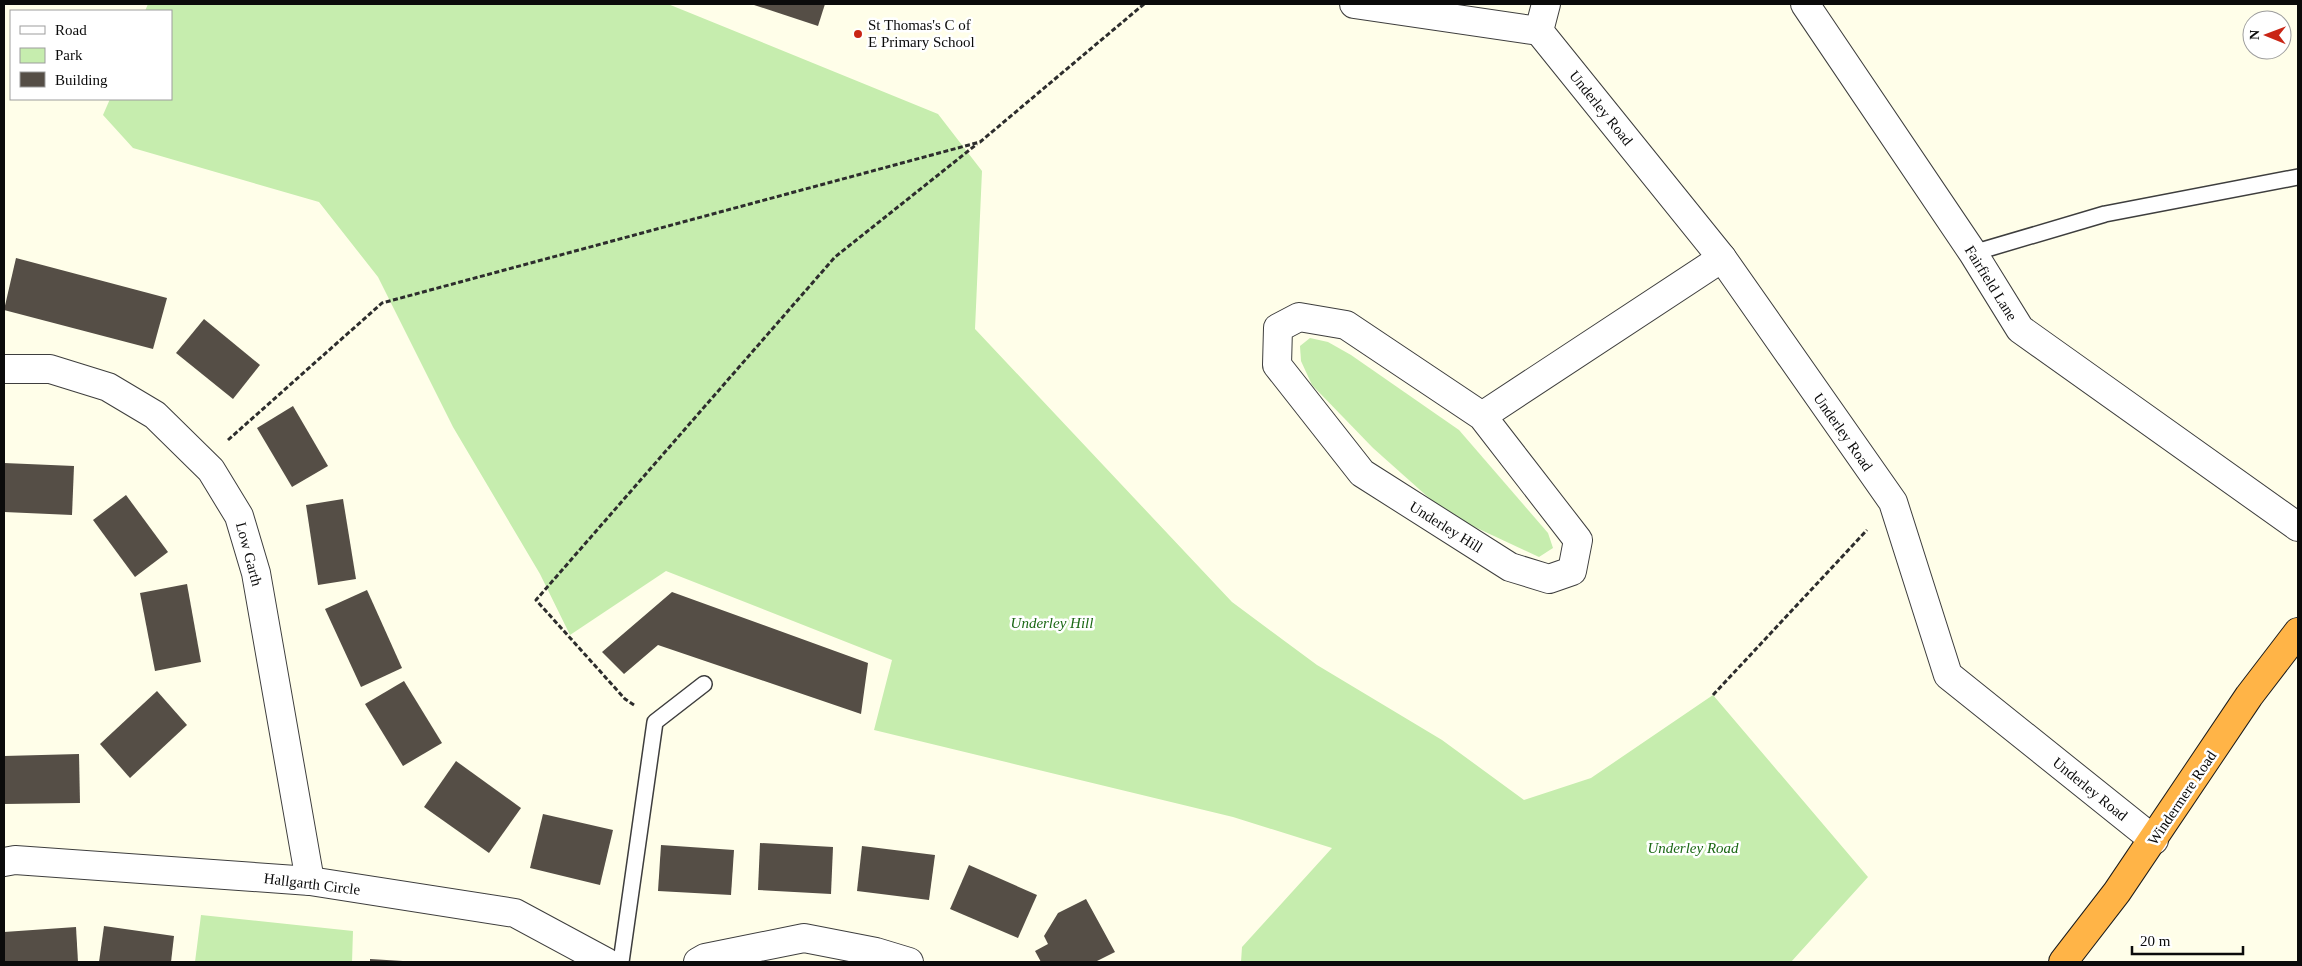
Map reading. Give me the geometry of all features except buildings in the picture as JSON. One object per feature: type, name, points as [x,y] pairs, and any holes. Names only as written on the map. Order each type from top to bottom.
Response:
[{"type":"highway","name":"Windermere Road","points":[[2062,962],[2118,892],[2250,696],[2298,632]]},
{"type":"street","points":[[1354,4],[1539,31],[1546,4]]},
{"type":"street","name":"Fairfield Lane","points":[[1805,4],[1973,253],[2020,329],[2298,527]]},
{"type":"street","name":"Underley Road","points":[[1539,31],[1722,258],[1893,502],[1948,675],[2154,840]]},
{"type":"street","points":[[1482,416],[1722,258]]},
{"type":"street","name":"Underley Hill","points":[[1299,317],[1346,325],[1482,416],[1578,540],[1572,571],[1549,580],[1510,567],[1362,473],[1277,365],[1278,328],[1299,317]]},
{"type":"street","name":"Low Garth","points":[[4,369],[50,369],[108,387],[155,415],[211,470],[239,516],[256,573],[310,881]]},
{"type":"street","name":"Hallgarth Circle","points":[[4,862],[15,860],[310,881],[515,913],[606,962]]},
{"type":"street","points":[[698,962],[705,958],[804,938],[876,952],[909,962]]},
{"type":"lane","points":[[1973,253],[2105,214],[2298,178]]},
{"type":"lane","points":[[621,962],[655,722],[704,684]]},
{"type":"path","points":[[655,722],[625,699],[536,600],[835,256],[980,142],[1144,4]]},
{"type":"path","points":[[211,470],[222,444],[382,303],[980,142]]},
{"type":"path","points":[[1713,695],[1893,502]]},
{"type":"green space","points":[[148,4],[668,4],[938,114],[982,171],[975,329],[1232,602],[1317,665],[1442,740],[1524,800],[1591,778],[1713,695],[1868,877],[1791,962],[1241,962],[1242,947],[1332,848],[1233,817],[874,730],[892,660],[666,571],[570,635],[540,574],[453,427],[378,277],[319,202],[133,148],[103,115],[110,100],[172,100],[172,10],[145,10]]},
{"type":"green space","points":[[1310,338],[1328,342],[1351,355],[1459,430],[1548,533],[1553,548],[1539,557],[1447,514],[1373,448],[1312,385],[1301,361],[1300,346]]},
{"type":"green space","points":[[201,915],[353,931],[352,962],[195,962]]},
{"type":"place","name":"St Thomas's C of E Primary School","points":[[858,34]]}]
